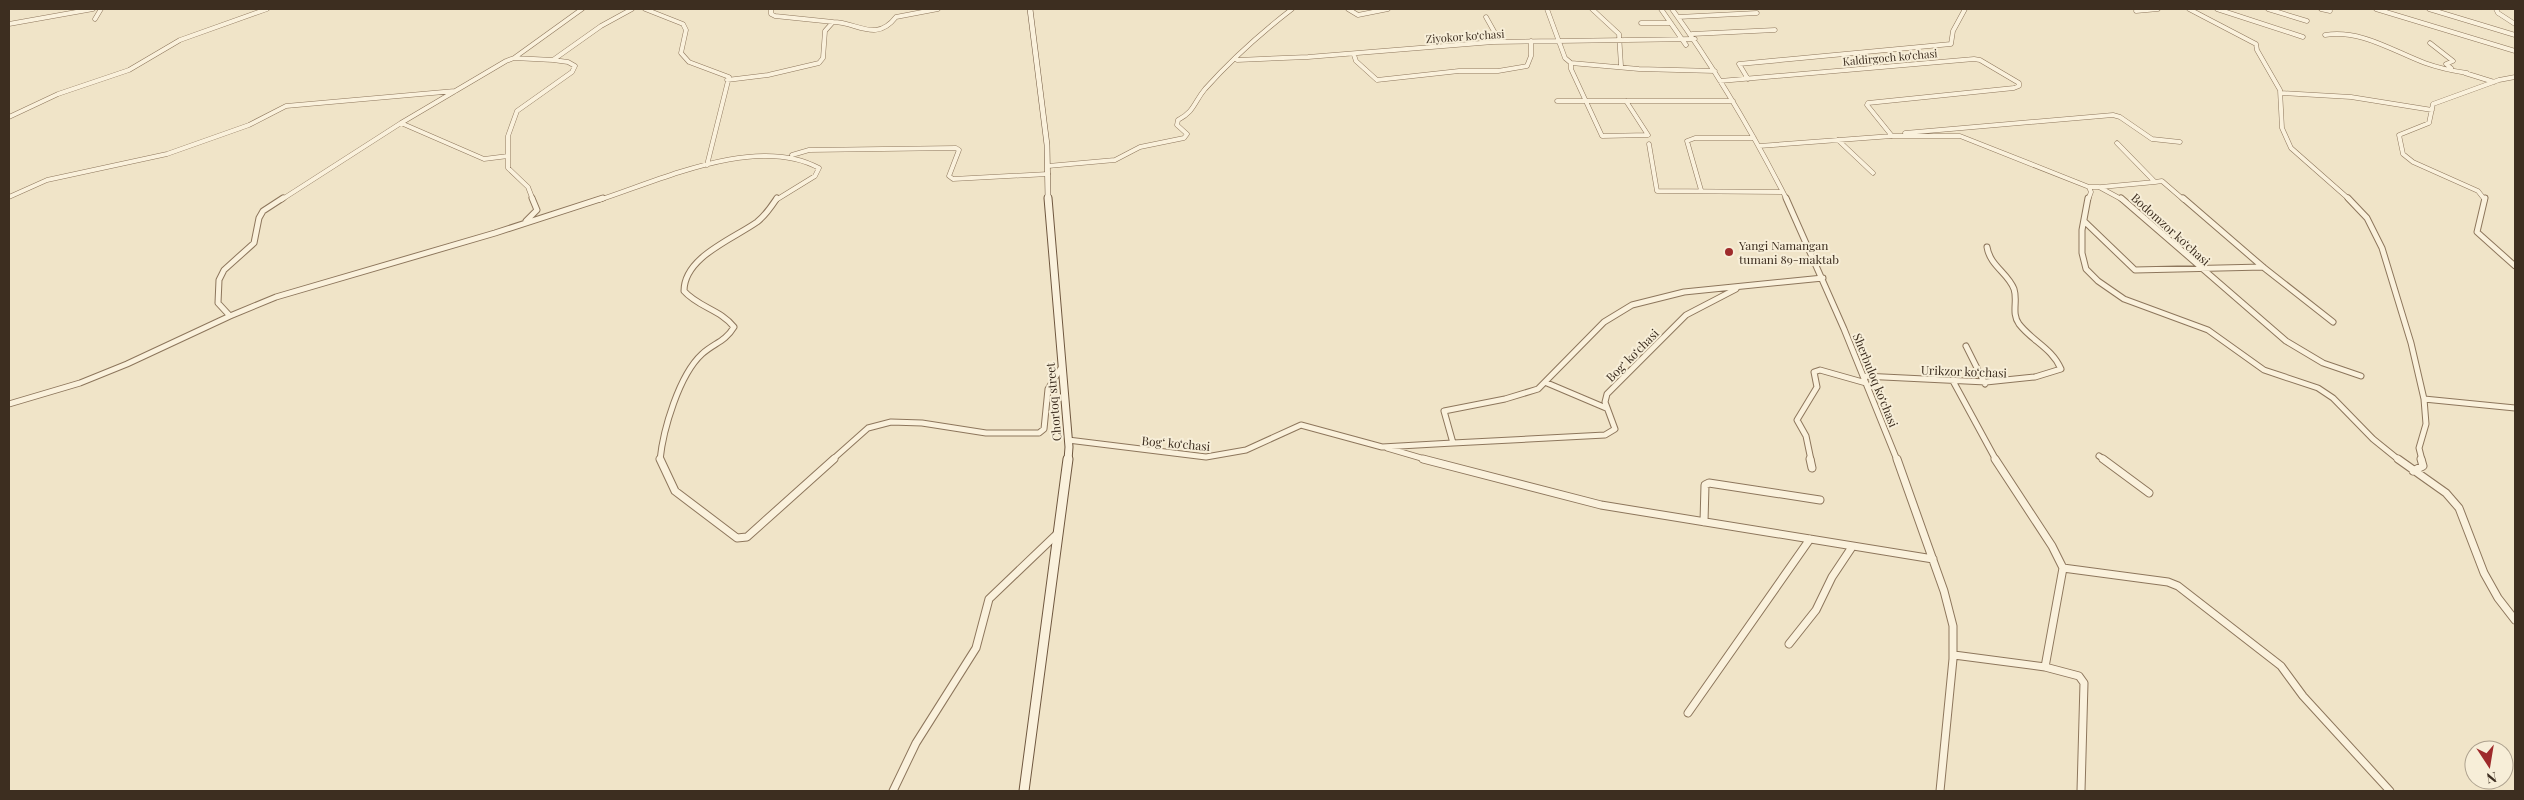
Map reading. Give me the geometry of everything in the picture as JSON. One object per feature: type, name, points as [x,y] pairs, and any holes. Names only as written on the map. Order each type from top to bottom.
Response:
[{"type":"main road","name":"Chortoq street","points":[[1024,791],[1060,531],[1068,440],[1049,229],[1047,145],[1030,9]]},
{"type":"street","points":[[9,24],[93,9]]},
{"type":"street","points":[[95,19],[101,9]]},
{"type":"street","points":[[9,118],[44,99],[129,70],[180,40],[230,24],[267,9]]},
{"type":"street","points":[[230,316],[218,303],[217,282],[230,262],[251,247],[256,239],[258,216],[400,124],[514,58],[582,9]]},
{"type":"street","points":[[553,60],[601,26],[632,9]]},
{"type":"street","points":[[645,9],[683,24],[686,30],[681,53],[686,60],[729,77],[707,165]]},
{"type":"street","points":[[771,9],[771,14],[775,16],[844,22],[848,26],[859,28],[883,28],[891,24],[896,17],[938,9]]},
{"type":"street","points":[[9,404],[80,383],[127,364],[230,316],[302,289],[518,226],[707,165],[737,158],[792,154],[809,150],[956,148],[959,150],[949,176],[953,179],[1048,170],[1115,160],[1140,147],[1184,138],[1188,134],[1177,125],[1178,120],[1190,114],[1204,90],[1237,60],[1264,31],[1292,9]]},
{"type":"street","points":[[1348,9],[1358,15],[1388,9]]},
{"type":"street","points":[[1547,9],[1560,40],[1565,58],[1571,63],[1580,62],[1648,70],[1715,71]]},
{"type":"street","points":[[1592,9],[1615,29],[1620,40],[1621,66]]},
{"type":"street","points":[[1661,9],[1686,45]]},
{"type":"street","name":"Sherbuloq koʻchasi","points":[[1672,9],[1715,71],[1759,146],[1783,192],[1866,383],[1913,499],[1933,559],[1945,586],[1950,608],[1954,655],[1940,791]]},
{"type":"street","name":"Kaldirgoch koʻchasi","points":[[1748,79],[1739,64],[1951,44],[1953,31],[1965,9]]},
{"type":"street","points":[[2136,10],[2158,9]]},
{"type":"street","points":[[2189,9],[2256,44],[2257,50],[2281,93],[2282,128],[2291,148],[2358,207],[2374,230],[2390,270],[2424,399],[2426,424],[2419,448],[2423,466],[2413,471]]},
{"type":"street","points":[[2217,9],[2303,37]]},
{"type":"street","points":[[2268,9],[2307,21]]},
{"type":"street","points":[[2321,9],[2330,12]]},
{"type":"street","points":[[2376,9],[2515,51]]},
{"type":"street","points":[[2428,9],[2515,34]]},
{"type":"street","points":[[2496,9],[2498,13],[2515,24]]},
{"type":"street","points":[[1678,17],[1756,13]]},
{"type":"street","points":[[1486,17],[1500,42]]},
{"type":"street","points":[[727,80],[768,75],[819,63],[823,58],[825,31],[833,22]]},
{"type":"street","points":[[1641,23],[1671,22]]},
{"type":"street","name":"Ziyokor koʻchasi","points":[[1237,60],[1354,54],[1500,42],[1682,39],[1774,30]]},
{"type":"street","points":[[2325,36],[2338,34],[2350,36],[2409,55],[2428,64],[2467,73]]},
{"type":"street","points":[[1354,54],[1356,61],[1377,80],[1382,80],[1459,71],[1498,71],[1527,66],[1531,56],[1531,41]]},
{"type":"street","points":[[2430,43],[2453,61],[2446,65],[2494,82]]},
{"type":"street","points":[[514,58],[553,60],[568,62],[575,66],[572,72],[517,111],[508,136],[510,172],[528,186],[537,210],[534,216],[518,226]]},
{"type":"street","name":"Kaldirgoch koʻchasi","points":[[1720,81],[1974,59],[2012,78],[2019,86],[1868,102],[1867,106],[1891,135]]},
{"type":"street","points":[[1571,63],[1571,69],[1602,136],[1648,135],[1626,101]]},
{"type":"street","points":[[2515,77],[2494,82],[2433,104],[2429,123],[2399,135],[2403,154],[2413,162],[2478,191],[2485,199],[2477,232],[2515,266]]},
{"type":"street","points":[[9,197],[47,180],[168,154],[249,125],[286,106],[457,91]]},
{"type":"street","points":[[2281,93],[2351,97],[2432,110]]},
{"type":"street","points":[[1557,101],[1732,101]]},
{"type":"street","points":[[1759,146],[2113,115],[2120,117],[2152,139],[2180,142]]},
{"type":"street","points":[[400,124],[484,159],[508,156]]},
{"type":"street","name":"Bodomzor koʻchasi","points":[[1891,135],[1965,137],[2014,159],[2089,187],[2099,187],[2122,199],[2286,341],[2323,363],[2361,376]]},
{"type":"street","points":[[1701,190],[1687,141],[1695,138],[1754,138]]},
{"type":"street","points":[[1838,140],[1873,173]]},
{"type":"street","points":[[2117,142],[2155,182]]},
{"type":"street","points":[[1649,144],[1657,190],[1783,192]]},
{"type":"street","points":[[792,154],[818,168],[815,176],[778,197],[764,216],[697,261],[690,268],[684,285],[684,291],[694,301],[727,319],[734,327],[732,333],[702,354],[688,373],[682,384],[661,450],[662,467],[672,486],[709,519],[737,538],[747,538],[868,428],[876,423],[904,423],[994,433],[1040,432],[1044,429],[1050,383],[1061,368]]},
{"type":"street","points":[[2099,187],[2162,181],[2263,267],[2332,322]]},
{"type":"street","points":[[2089,187],[2091,192],[2085,203],[2084,264],[2108,291],[2134,304],[2206,329],[2267,371],[2319,388],[2374,440],[2413,471],[2445,493],[2464,512],[2472,545],[2492,591],[2515,620]]},
{"type":"street","points":[[2084,221],[2135,270],[2263,267]]},
{"type":"street","name":"Urikzor koʻchasi","points":[[1863,376],[1985,384],[2032,379],[2059,372],[2061,369],[2050,349],[2018,323],[2014,315],[2013,288],[1997,269],[1987,247]]},
{"type":"street","name":"Bogʻ koʻchasi","points":[[1453,443],[1444,411],[1525,395],[1547,383],[1594,331],[1622,310],[1670,295],[1822,278]]},
{"type":"street","name":"Bogʻ koʻchasi","points":[[1068,440],[1206,457],[1246,450],[1270,441],[1301,425],[1382,447],[1609,434],[1615,429],[1606,408],[1604,398],[1607,394],[1686,315],[1740,287]]},
{"type":"street","points":[[1966,346],[1985,384]]},
{"type":"street","points":[[1812,468],[1806,436],[1797,420],[1817,387],[1814,372],[1820,370],[1866,383]]},
{"type":"street","points":[[1953,381],[1996,461],[2052,546],[2063,568],[2045,667]]},
{"type":"street","points":[[1547,383],[1606,408]]},
{"type":"street","points":[[2424,399],[2515,408]]},
{"type":"street","points":[[1382,447],[1464,471],[1590,503],[1933,559]]},
{"type":"street","points":[[2099,456],[2149,493]]},
{"type":"street","points":[[1704,522],[1705,485],[1709,483],[1820,500]]},
{"type":"street","points":[[893,791],[916,743],[976,648],[989,599],[1060,531]]},
{"type":"street","points":[[1688,712],[1810,539]]},
{"type":"street","points":[[1790,644],[1816,610],[1832,577],[1852,546]]},
{"type":"street","points":[[2063,568],[2168,582],[2178,586],[2281,666],[2303,696],[2390,791]]},
{"type":"street","points":[[1954,655],[2045,667],[2079,676],[2084,683],[2081,791]]},
{"type":"place","name":"Yangi Namangan tumani 89-maktab","points":[[1729,252]]}]
